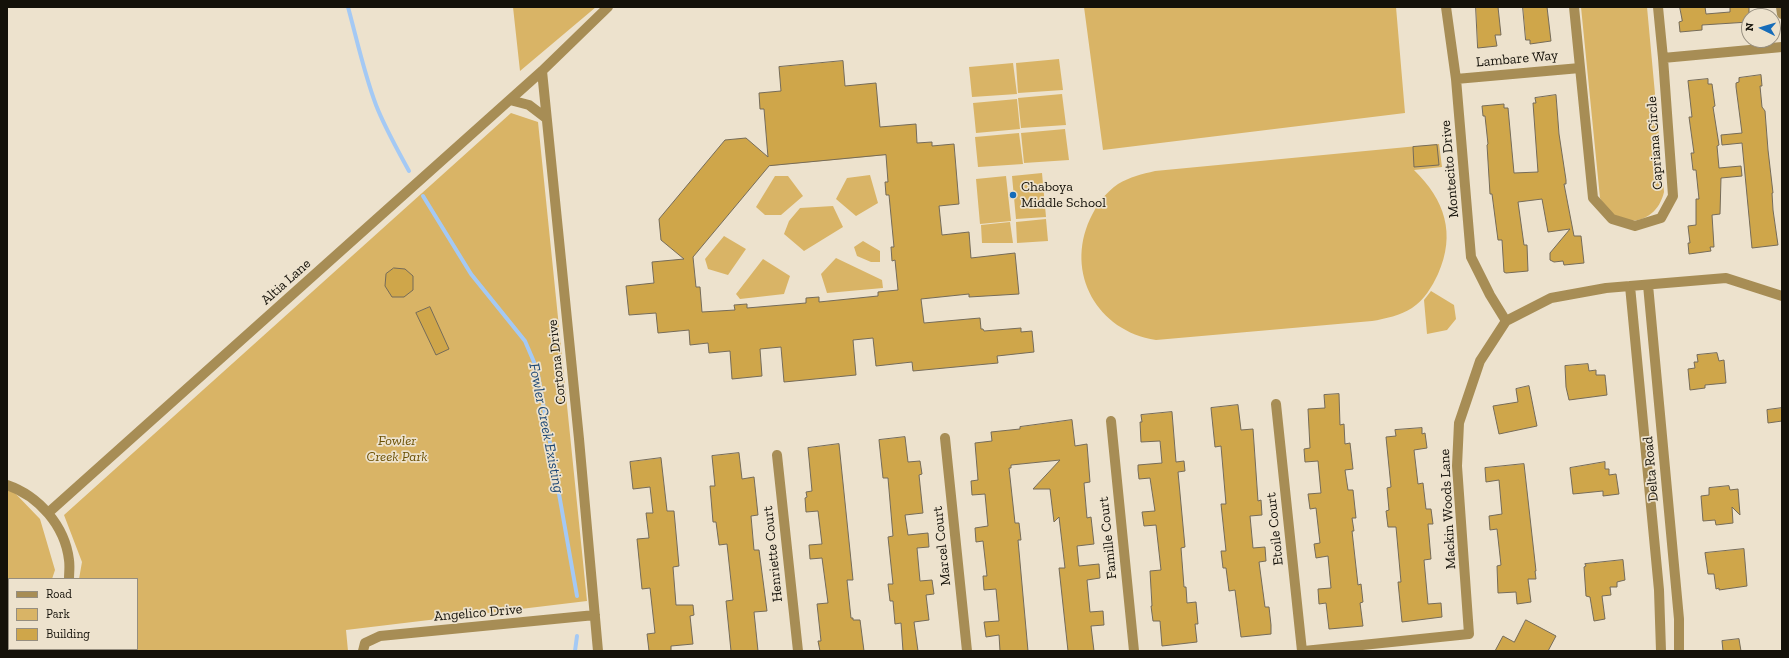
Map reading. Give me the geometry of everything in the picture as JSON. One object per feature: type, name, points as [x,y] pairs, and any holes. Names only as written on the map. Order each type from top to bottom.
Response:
[{"type":"street","name":"Altia Lane","points":[[48,513],[510,100],[608,7]]},
{"type":"street","name":"Montecito Drive","points":[[1446,7],[1456,79],[1471,257],[1490,295],[1506,321]]},
{"type":"street","name":"Capriana Circle","points":[[1574,7],[1593,198],[1612,219],[1635,226],[1661,218],[1673,196],[1664,58],[1658,7]]},
{"type":"street","points":[[1781,7],[1782,14]]},
{"type":"street","points":[[1664,58],[1782,47]]},
{"type":"street","name":"Lambare Way","points":[[1456,79],[1580,68]]},
{"type":"street","name":"Cortona Drive","points":[[542,71],[598,651]]},
{"type":"street","points":[[510,100],[529,105],[546,118]]},
{"type":"street","name":"Mackin Woods Lane","points":[[1303,651],[1470,634],[1457,466],[1459,423],[1480,361],[1506,321],[1551,298],[1606,288],[1726,278],[1782,296]]},
{"type":"street","name":"Delta Road","points":[[1648,285],[1679,619],[1679,651]]},
{"type":"street","name":"Delta Road","points":[[1630,286],[1659,590],[1661,651]]},
{"type":"street","name":"Etoile Court","points":[[1276,404],[1303,651]]},
{"type":"street","name":"Famille Court","points":[[1110,422],[1134,651]]},
{"type":"street","name":"Marcel Court","points":[[945,438],[967,651]]},
{"type":"street","name":"Henriette Court","points":[[777,455],[798,651]]},
{"type":"street","points":[[7,485],[34,499],[48,513],[64,540],[69,560],[69,578]]},
{"type":"street","name":"Angelico Drive","points":[[364,647],[380,636],[595,615]]},
{"type":"green space","points":[[513,7],[596,7],[520,71]]},
{"type":"green space","points":[[1084,7],[1396,7],[1405,113],[1103,150]]},
{"type":"green space","points":[[1581,7],[1647,7],[1664,192],[1660,204],[1653,212],[1644,218],[1625,220],[1615,216],[1607,209],[1600,198]]},
{"type":"green space","points":[[1059,59],[1063,90],[1018,93],[1016,63]]},
{"type":"green space","points":[[1013,63],[1017,94],[972,97],[969,67]]},
{"type":"green space","points":[[1062,94],[1066,125],[1021,128],[1018,98]]},
{"type":"green space","points":[[1017,99],[1020,129],[976,133],[973,103]]},
{"type":"green space","name":"Fowler Creek Park","points":[[511,113],[538,122],[587,601],[346,630],[348,651],[44,651],[138,650],[138,578],[79,578],[82,562],[64,515]]},
{"type":"green space","points":[[1065,129],[1069,160],[1024,163],[1021,133]]},
{"type":"green space","points":[[1019,133],[1023,164],[978,167],[975,137]]},
{"type":"green space","points":[[1439,144],[1442,167],[1414,170],[1425,181],[1440,206],[1446,231],[1446,245],[1438,274],[1433,284],[1416,305],[1403,313],[1372,321],[1156,340],[1135,334],[1117,325],[1103,312],[1092,296],[1084,279],[1081,259],[1083,239],[1090,219],[1101,200],[1109,191],[1127,179],[1155,171]]},
{"type":"green space","points":[[1042,173],[1046,217],[1016,219],[1012,176]]},
{"type":"green space","points":[[870,175],[878,203],[856,216],[836,199],[847,178]]},
{"type":"green space","points":[[775,176],[788,176],[803,196],[781,215],[765,215],[756,207]]},
{"type":"green space","points":[[1006,176],[1011,221],[980,224],[976,179]]},
{"type":"green space","points":[[833,206],[843,227],[804,251],[784,234],[789,221],[800,208]]},
{"type":"green space","points":[[1046,219],[1048,241],[1017,243],[1016,222]]},
{"type":"green space","points":[[1010,222],[1013,243],[982,243],[981,225]]},
{"type":"green space","points":[[724,236],[746,249],[728,275],[708,269],[705,259]]},
{"type":"green space","points":[[863,241],[880,251],[880,262],[871,262],[857,256],[854,247]]},
{"type":"green space","points":[[836,258],[882,280],[883,288],[827,293],[821,274]]},
{"type":"green space","points":[[763,259],[790,276],[784,294],[740,299],[736,294]]},
{"type":"green space","points":[[1431,291],[1454,305],[1456,319],[1447,330],[1427,334],[1424,300]]},
{"type":"green space","points":[[7,491],[13,491],[40,519],[55,570],[52,578],[8,578],[7,648]]},
{"type":"building","points":[[1476,7],[1498,7],[1501,35],[1495,35],[1497,46],[1478,48]]},
{"type":"building","points":[[1523,7],[1547,7],[1551,41],[1530,44],[1530,40],[1526,40]]},
{"type":"building","points":[[1680,7],[1705,7],[1706,14],[1730,12],[1730,7],[1749,7],[1741,8],[1741,23],[1702,25],[1702,30],[1680,32],[1679,22],[1682,21]]},
{"type":"building","points":[[843,61],[845,86],[876,83],[880,127],[916,124],[917,143],[932,142],[932,146],[954,144],[959,204],[939,206],[942,235],[969,232],[971,258],[1015,253],[1019,294],[969,297],[969,294],[921,299],[924,323],[980,318],[981,329],[984,331],[1021,328],[1021,332],[1032,331],[1034,352],[997,356],[998,363],[913,371],[912,362],[876,366],[873,338],[853,340],[856,375],[784,382],[781,347],[760,349],[762,376],[732,379],[730,351],[709,353],[708,343],[690,345],[689,330],[658,333],[656,313],[629,315],[626,286],[654,283],[652,262],[684,259],[661,240],[659,219],[725,140],[746,138],[768,157],[764,109],[760,109],[759,93],[781,91],[779,67]],"holes":[[[886,155],[888,182],[885,182],[886,195],[889,195],[894,247],[891,247],[892,261],[895,260],[898,290],[878,292],[878,296],[819,302],[819,297],[806,298],[806,303],[747,308],[747,304],[734,305],[735,310],[702,312],[700,287],[696,287],[693,257],[769,166]]]},
{"type":"building","points":[[1761,75],[1762,86],[1760,86],[1762,107],[1765,111],[1773,193],[1773,210],[1778,245],[1752,248],[1742,143],[1722,145],[1721,135],[1742,133],[1736,87],[1736,83],[1739,82],[1739,78]]},
{"type":"building","points":[[1708,79],[1708,84],[1712,84],[1715,106],[1713,107],[1719,145],[1717,146],[1719,168],[1741,166],[1742,176],[1721,178],[1720,214],[1712,215],[1714,247],[1710,247],[1711,251],[1689,254],[1688,243],[1690,243],[1688,226],[1696,225],[1696,199],[1699,199],[1696,170],[1693,170],[1691,153],[1694,153],[1689,117],[1692,117],[1688,81]]},
{"type":"building","points":[[1556,95],[1559,134],[1566,180],[1566,184],[1564,184],[1574,236],[1581,236],[1584,263],[1564,265],[1563,261],[1554,262],[1550,260],[1550,253],[1570,229],[1548,232],[1542,199],[1518,202],[1524,245],[1527,245],[1528,271],[1506,273],[1504,272],[1502,240],[1498,240],[1492,194],[1490,194],[1488,144],[1485,116],[1483,116],[1482,106],[1504,104],[1504,108],[1508,108],[1514,173],[1538,172],[1533,103],[1536,103],[1535,98]]},
{"type":"building","points":[[1437,145],[1439,165],[1414,167],[1413,147]]},
{"type":"building","points":[[394,268],[405,269],[413,276],[413,290],[404,297],[392,297],[385,286],[386,274]]},
{"type":"building","points":[[430,307],[449,349],[436,355],[416,313]]},
{"type":"building","points":[[1717,353],[1719,361],[1724,360],[1726,383],[1705,385],[1705,388],[1690,390],[1688,369],[1695,368],[1694,362],[1698,362],[1697,355]]},
{"type":"building","points":[[1588,364],[1589,371],[1596,370],[1596,375],[1605,375],[1607,395],[1569,400],[1566,387],[1565,366]]},
{"type":"building","points":[[1529,386],[1537,426],[1499,434],[1493,406],[1518,402],[1516,389]]},
{"type":"building","points":[[1339,394],[1340,425],[1344,424],[1345,444],[1350,443],[1353,469],[1345,470],[1348,490],[1353,490],[1356,518],[1352,518],[1354,531],[1352,531],[1358,585],[1361,584],[1363,602],[1360,603],[1363,626],[1329,629],[1326,603],[1319,604],[1318,589],[1331,588],[1328,556],[1316,558],[1314,544],[1320,543],[1316,508],[1310,509],[1308,494],[1321,493],[1318,461],[1305,462],[1304,449],[1310,448],[1308,409],[1325,408],[1324,395]]},
{"type":"building","points":[[1238,405],[1241,430],[1253,429],[1258,501],[1261,500],[1262,515],[1250,516],[1253,548],[1265,547],[1266,561],[1259,562],[1265,607],[1269,607],[1271,625],[1271,634],[1241,637],[1235,590],[1229,591],[1226,568],[1223,568],[1221,551],[1226,551],[1221,504],[1226,504],[1221,446],[1215,447],[1211,408]]},
{"type":"building","points":[[1782,408],[1782,421],[1768,423],[1767,410]]},
{"type":"building","points":[[1172,412],[1176,462],[1184,461],[1185,471],[1178,472],[1185,547],[1181,548],[1184,587],[1186,587],[1187,603],[1196,602],[1198,624],[1195,624],[1197,642],[1162,646],[1160,621],[1153,621],[1151,606],[1150,571],[1161,570],[1156,525],[1144,526],[1142,512],[1155,511],[1150,478],[1139,479],[1138,465],[1162,463],[1160,441],[1141,442],[1141,415]]},
{"type":"building","points":[[1072,420],[1075,446],[1087,444],[1090,482],[1084,483],[1087,518],[1091,517],[1094,544],[1077,546],[1079,566],[1099,564],[1100,578],[1087,580],[1090,612],[1103,611],[1104,625],[1091,626],[1094,651],[1068,651],[1059,568],[1065,568],[1059,517],[1054,522],[1050,489],[1033,489],[1060,460],[1011,465],[1011,468],[1009,468],[1015,523],[1019,523],[1021,540],[1018,540],[1028,651],[1000,651],[999,635],[986,637],[984,622],[999,621],[996,589],[984,590],[983,576],[987,576],[983,541],[976,542],[975,528],[988,526],[985,494],[972,495],[971,481],[978,480],[975,443],[992,441],[991,432],[1020,429],[1020,427]]},
{"type":"building","points":[[1422,428],[1422,434],[1425,433],[1427,448],[1414,450],[1418,484],[1423,483],[1426,509],[1431,509],[1433,524],[1428,524],[1431,559],[1424,560],[1428,604],[1441,603],[1442,617],[1402,622],[1398,582],[1401,582],[1396,527],[1388,527],[1386,511],[1389,510],[1387,488],[1391,487],[1386,437],[1396,436],[1395,430]]},
{"type":"building","points":[[905,437],[908,462],[920,461],[922,474],[919,475],[923,513],[905,515],[908,535],[928,533],[929,547],[917,548],[920,581],[932,580],[934,594],[926,595],[929,620],[914,622],[918,651],[903,651],[901,623],[895,624],[893,601],[890,601],[888,584],[893,584],[888,537],[893,536],[888,478],[883,478],[879,440]]},
{"type":"building","points":[[839,444],[853,580],[847,580],[851,618],[853,618],[853,620],[860,620],[864,651],[820,651],[818,641],[821,641],[817,604],[828,603],[822,558],[810,559],[809,545],[822,544],[818,511],[806,512],[806,492],[812,491],[808,448]]},
{"type":"building","points":[[739,453],[742,479],[754,477],[758,515],[751,516],[754,550],[759,550],[767,611],[754,612],[758,651],[731,651],[726,601],[733,600],[727,544],[719,545],[716,522],[713,522],[710,486],[715,486],[712,456]]},
{"type":"building","points":[[661,458],[667,511],[674,511],[679,566],[673,567],[676,605],[693,605],[694,615],[690,616],[693,644],[671,646],[671,651],[649,651],[647,634],[655,633],[650,588],[642,589],[637,539],[649,538],[646,513],[653,513],[650,487],[633,489],[630,462]]},
{"type":"building","points":[[1605,462],[1605,469],[1609,469],[1609,475],[1616,474],[1619,494],[1603,496],[1603,491],[1573,494],[1570,468]]},
{"type":"building","points":[[1524,464],[1536,579],[1528,579],[1531,602],[1517,604],[1516,592],[1498,593],[1497,566],[1501,565],[1497,529],[1490,530],[1489,516],[1502,514],[1499,480],[1486,482],[1485,468]]},
{"type":"building","points":[[1729,486],[1730,490],[1738,489],[1740,515],[1732,507],[1733,523],[1716,525],[1715,520],[1703,521],[1701,496],[1709,495],[1709,488]]},
{"type":"building","points":[[1744,549],[1747,586],[1719,590],[1719,588],[1716,589],[1714,574],[1708,574],[1705,553]]},
{"type":"building","points":[[1623,560],[1625,580],[1617,582],[1617,587],[1610,587],[1611,595],[1602,596],[1605,619],[1594,621],[1590,597],[1586,596],[1585,564]]},
{"type":"building","points":[[1526,620],[1556,636],[1548,651],[1495,651],[1503,636],[1514,642]]},
{"type":"building","points":[[1739,639],[1741,651],[1723,651],[1722,641]]},
{"type":"waterway","name":"Fowler Creek Existing","points":[[348,7],[364,69],[376,105],[387,130],[409,171]]},
{"type":"waterway","name":"Fowler Creek Existing","points":[[423,196],[471,274],[525,341],[537,369],[577,596]]},
{"type":"waterway","name":"Fowler Creek Existing","points":[[575,651],[577,636]]},
{"type":"place","name":"Chaboya Middle School","points":[[1013,195]]}]
